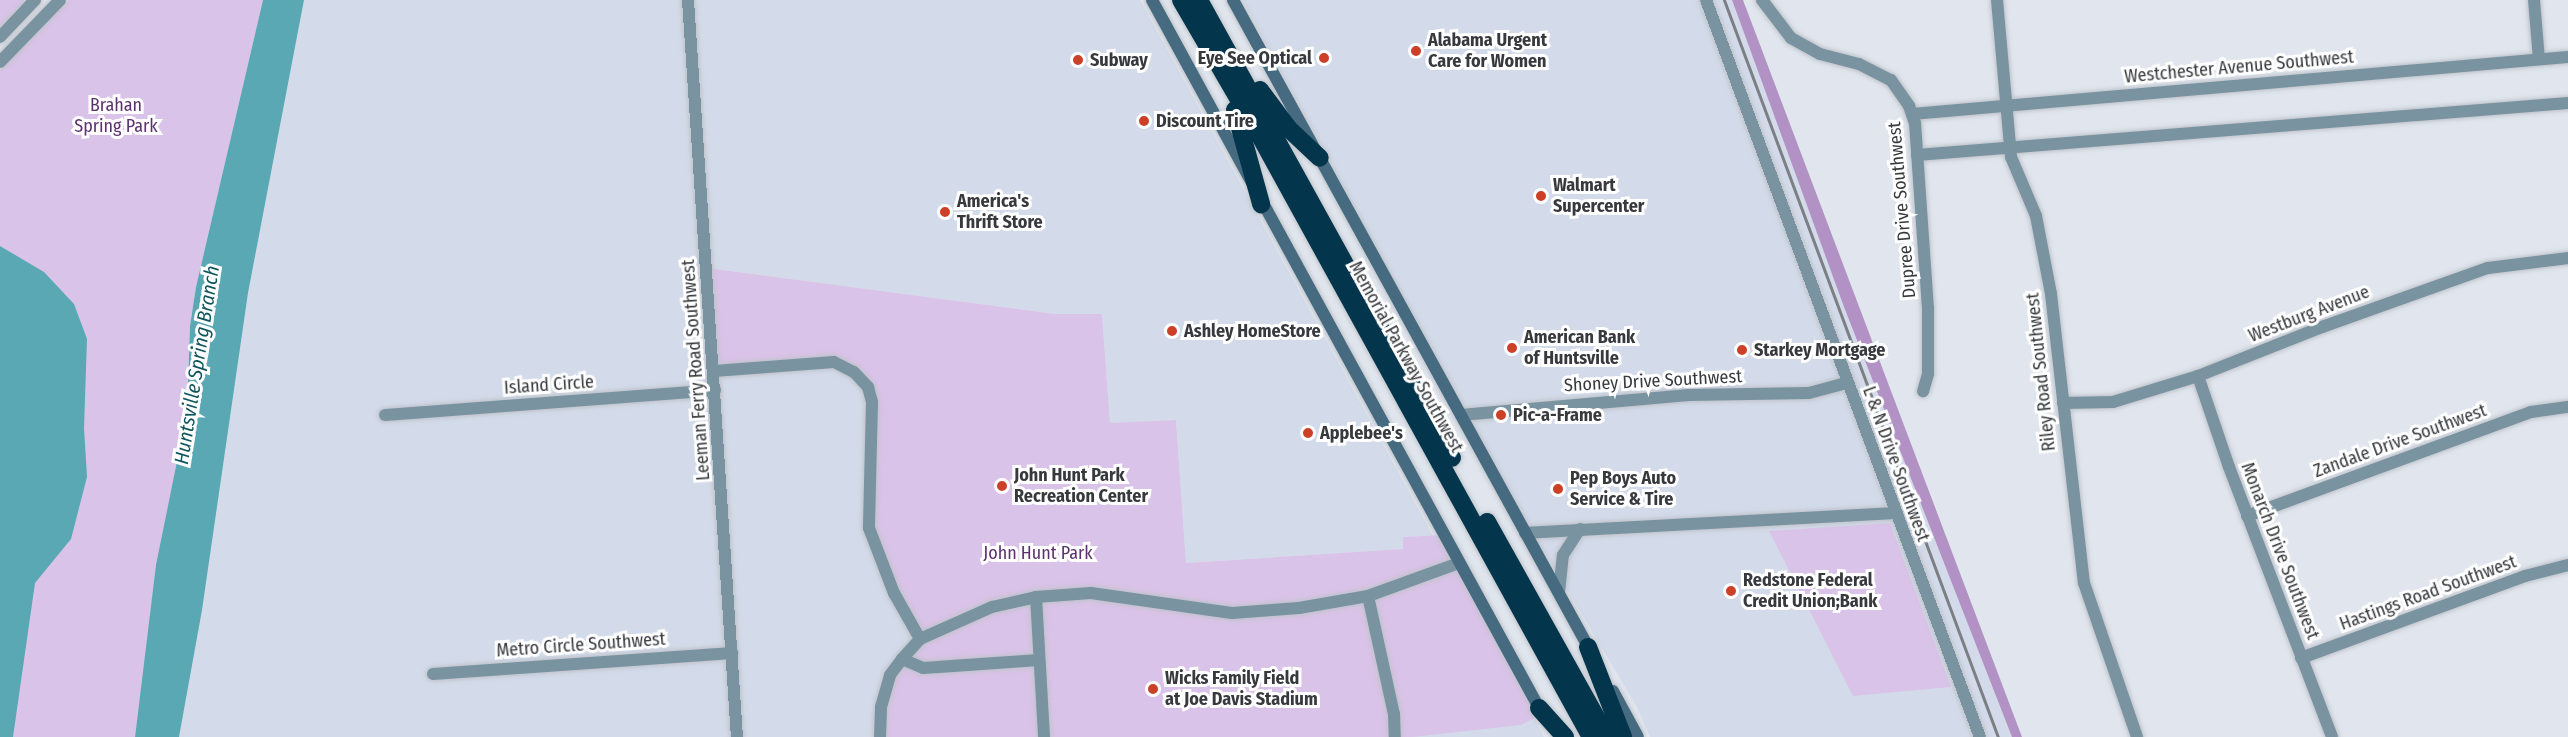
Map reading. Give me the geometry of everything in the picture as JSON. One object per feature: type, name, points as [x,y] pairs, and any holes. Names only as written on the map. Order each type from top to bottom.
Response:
[{"type":"highway","name":"Memorial Parkway Southwest","points":[[1181,0],[1223,77],[1266,147],[1591,737]]},
{"type":"highway","name":"Memorial Parkway Southwest","points":[[1199,0],[1607,737]]},
{"type":"highway","points":[[1223,44],[1289,129],[1320,158]]},
{"type":"highway","points":[[1223,77],[1245,138],[1261,204]]},
{"type":"highway","points":[[1588,647],[1623,737]]},
{"type":"highway","points":[[1539,708],[1565,737]]},
{"type":"main road","points":[[1152,0],[1261,204],[1555,737]]},
{"type":"main road","points":[[1233,0],[1638,737]]},
{"type":"street","points":[[0,37],[35,0]]},
{"type":"street","points":[[0,62],[60,0]]},
{"type":"street","name":"Leeman Ferry Road Southwest","points":[[688,0],[737,737]]},
{"type":"street","name":"L & N Drive Southwest","points":[[1706,0],[1894,513],[1980,737]]},
{"type":"street","name":"Dupree Drive Southwest","points":[[1762,0],[1791,38],[1820,54],[1859,64],[1891,80],[1912,114],[1928,308],[1928,374],[1923,391]]},
{"type":"street","name":"Riley Road Southwest","points":[[1997,0],[2010,148],[2022,190],[2036,216],[2044,254],[2084,583],[2137,737]]},
{"type":"street","points":[[2534,0],[2539,59]]},
{"type":"street","name":"Westchester Avenue Southwest","points":[[1912,114],[2568,57]]},
{"type":"street","points":[[1917,156],[2568,103]]},
{"type":"street","name":"Westburg Avenue","points":[[2063,403],[2112,402],[2198,376],[2322,327],[2488,268],[2568,258]]},
{"type":"street","points":[[714,371],[834,362],[854,372],[868,387],[872,402],[869,528],[894,593],[920,639]]},
{"type":"street","name":"Monarch Drive Southwest","points":[[2198,376],[2247,516],[2332,737]]},
{"type":"street","name":"Shoney Drive Southwest","points":[[1461,415],[1689,395],[1809,393],[1847,383]]},
{"type":"street","name":"Island Circle","points":[[385,415],[715,390]]},
{"type":"street","name":"Zandale Drive Southwest","points":[[2247,516],[2531,412],[2568,407]]},
{"type":"street","points":[[1524,532],[1894,513]]},
{"type":"street","points":[[1558,592],[1563,555],[1580,529]]},
{"type":"street","points":[[880,737],[884,696],[890,675],[902,659],[920,639],[992,607],[1036,597],[1091,593],[1232,613],[1368,596],[1460,563]]},
{"type":"street","name":"Hastings Road Southwest","points":[[2301,658],[2525,576],[2568,565]]},
{"type":"street","points":[[1368,596],[1394,714],[1395,737]]},
{"type":"street","points":[[1036,597],[1044,737]]},
{"type":"street","name":"Metro Circle Southwest","points":[[433,674],[732,652]]},
{"type":"street","points":[[902,659],[923,668],[1039,660]]},
{"type":"shaded area","points":[[304,0],[1140,0],[1433,536],[1403,537],[1403,549],[1186,563],[1176,420],[1110,424],[1102,314],[1055,314],[707,268],[693,271],[700,372],[834,362],[868,387],[920,639],[880,737],[179,737],[248,293]]},
{"type":"shaded area","points":[[1243,0],[1732,0],[1844,307],[2012,737],[1650,737],[1637,707],[1540,544],[1412,315]]},
{"type":"shaded area","points":[[1732,0],[1743,0],[2022,737],[2012,737],[1844,307]]},
{"type":"shaded area","points":[[1534,718],[1544,737],[1412,737],[1413,734],[1521,725]]},
{"type":"green space","points":[[0,0],[26,0],[0,27]]},
{"type":"green space","name":"Brahan Spring Park","points":[[68,0],[263,0],[196,287],[190,326],[187,412],[156,569],[135,737],[0,737],[0,70]]},
{"type":"green space","name":"John Hunt Park","points":[[707,268],[1055,314],[1102,314],[1110,423],[1176,420],[1186,563],[1403,549],[1403,537],[1444,535],[1542,714],[1521,725],[1412,737],[880,737],[890,675],[919,639],[869,528],[868,387],[834,362],[714,371]]},
{"type":"green space","points":[[1890,523],[1951,687],[1853,696],[1769,531]]},
{"type":"water","name":"Huntsville Spring Branch","points":[[263,0],[304,0],[248,293],[202,610],[179,737],[135,737],[156,565],[187,412],[190,326],[196,287]]},
{"type":"water","points":[[0,246],[44,272],[74,304],[87,339],[84,428],[87,477],[71,539],[35,583],[13,737],[0,737]]},
{"type":"railway","points":[[1724,0],[1998,737]]},
{"type":"place","name":"Alabama Urgent Care for Women","points":[[1416,51]]},
{"type":"place","name":"Eye See Optical","points":[[1324,58]]},
{"type":"place","name":"Subway","points":[[1078,60]]},
{"type":"place","name":"Discount Tire","points":[[1144,121]]},
{"type":"place","name":"Walmart Supercenter","points":[[1541,196]]},
{"type":"place","name":"America's Thrift Store","points":[[945,212]]},
{"type":"place","name":"Ashley HomeStore","points":[[1172,331]]},
{"type":"place","name":"American Bank of Huntsville","points":[[1512,348]]},
{"type":"place","name":"Starkey Mortgage","points":[[1742,350]]},
{"type":"place","name":"Pic-a-Frame","points":[[1501,415]]},
{"type":"place","name":"Applebee's","points":[[1308,433]]},
{"type":"place","name":"John Hunt Park Recreation Center","points":[[1002,486]]},
{"type":"place","name":"Pep Boys Auto Service & Tire","points":[[1558,489]]},
{"type":"place","name":"Redstone Federal Credit Union;Bank","points":[[1731,591]]},
{"type":"place","name":"Wicks Family Field at Joe Davis Stadium","points":[[1153,689]]}]
